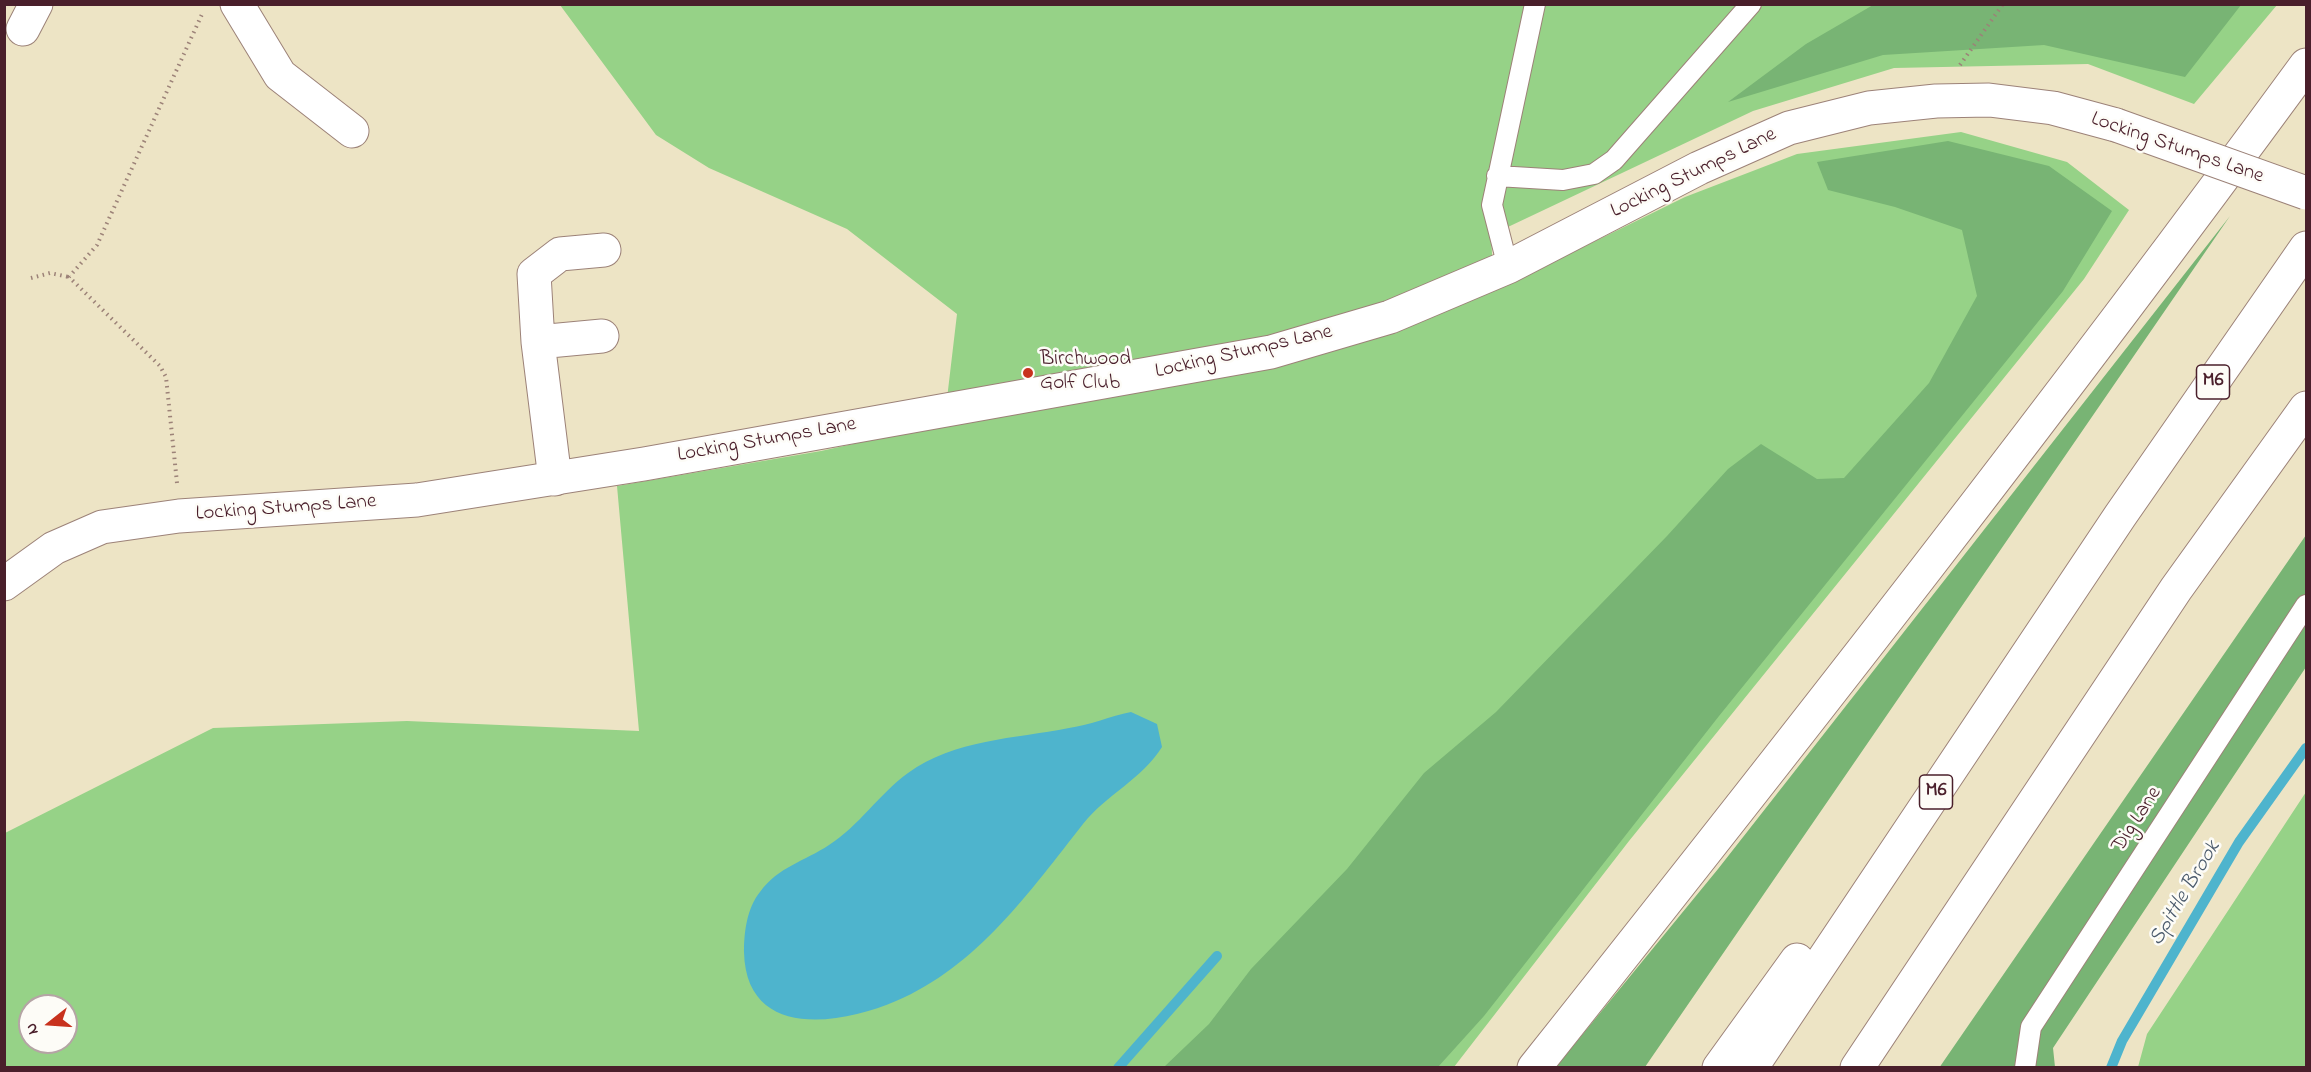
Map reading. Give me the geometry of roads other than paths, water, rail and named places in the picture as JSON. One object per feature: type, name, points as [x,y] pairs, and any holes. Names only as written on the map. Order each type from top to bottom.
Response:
[{"type":"main road","points":[[237,4],[280,75],[352,132]]},
{"type":"main road","points":[[1534,1068],[1946,544],[2166,256],[2307,64]]},
{"type":"main road","name":"Locking Stumps Lane","points":[[4,584],[54,548],[102,527],[179,516],[417,500],[555,479],[1271,352],[1390,317],[1508,267],[1699,168],[1789,128],[1869,108],[1936,101],[1989,100],[2053,108],[2116,125],[2307,193]]},
{"type":"main road","name":"M6","points":[[1751,1068],[2120,516],[2307,248]]},
{"type":"main road","points":[[555,479],[538,342],[534,274],[560,254],[604,250]]},
{"type":"main road","points":[[538,342],[602,336]]},
{"type":"main road","points":[[1857,1068],[2176,589],[2307,408]]},
{"type":"main road","points":[[1719,1068],[2120,516]]},
{"type":"main road","points":[[1884,1068],[2176,589]]},
{"type":"lane","points":[[1508,267],[1492,205],[1535,4]]},
{"type":"lane","points":[[1497,176],[1563,180],[1594,174],[1614,160],[1751,4]]},
{"type":"lane","name":"Dig Lane","points":[[2025,1068],[2031,1027],[2307,605]]},
{"type":"water","points":[[1131,712],[1157,724],[1162,747],[1134,778],[1092,814],[1022,900],[977,947],[952,968],[925,986],[896,1001],[849,1016],[800,1019],[778,1013],[761,1000],[749,980],[744,952],[745,936],[752,905],[767,883],[775,876],[840,837],[908,773],[945,753],[1006,738],[1077,727]]},
{"type":"waterway","name":"Spittle Brook","points":[[2111,1068],[2122,1041],[2239,842],[2306,748]]},
{"type":"waterway","points":[[1118,1068],[1217,956]]},
{"type":"place","name":"Birchwood Golf Club","points":[[1028,373]]}]
